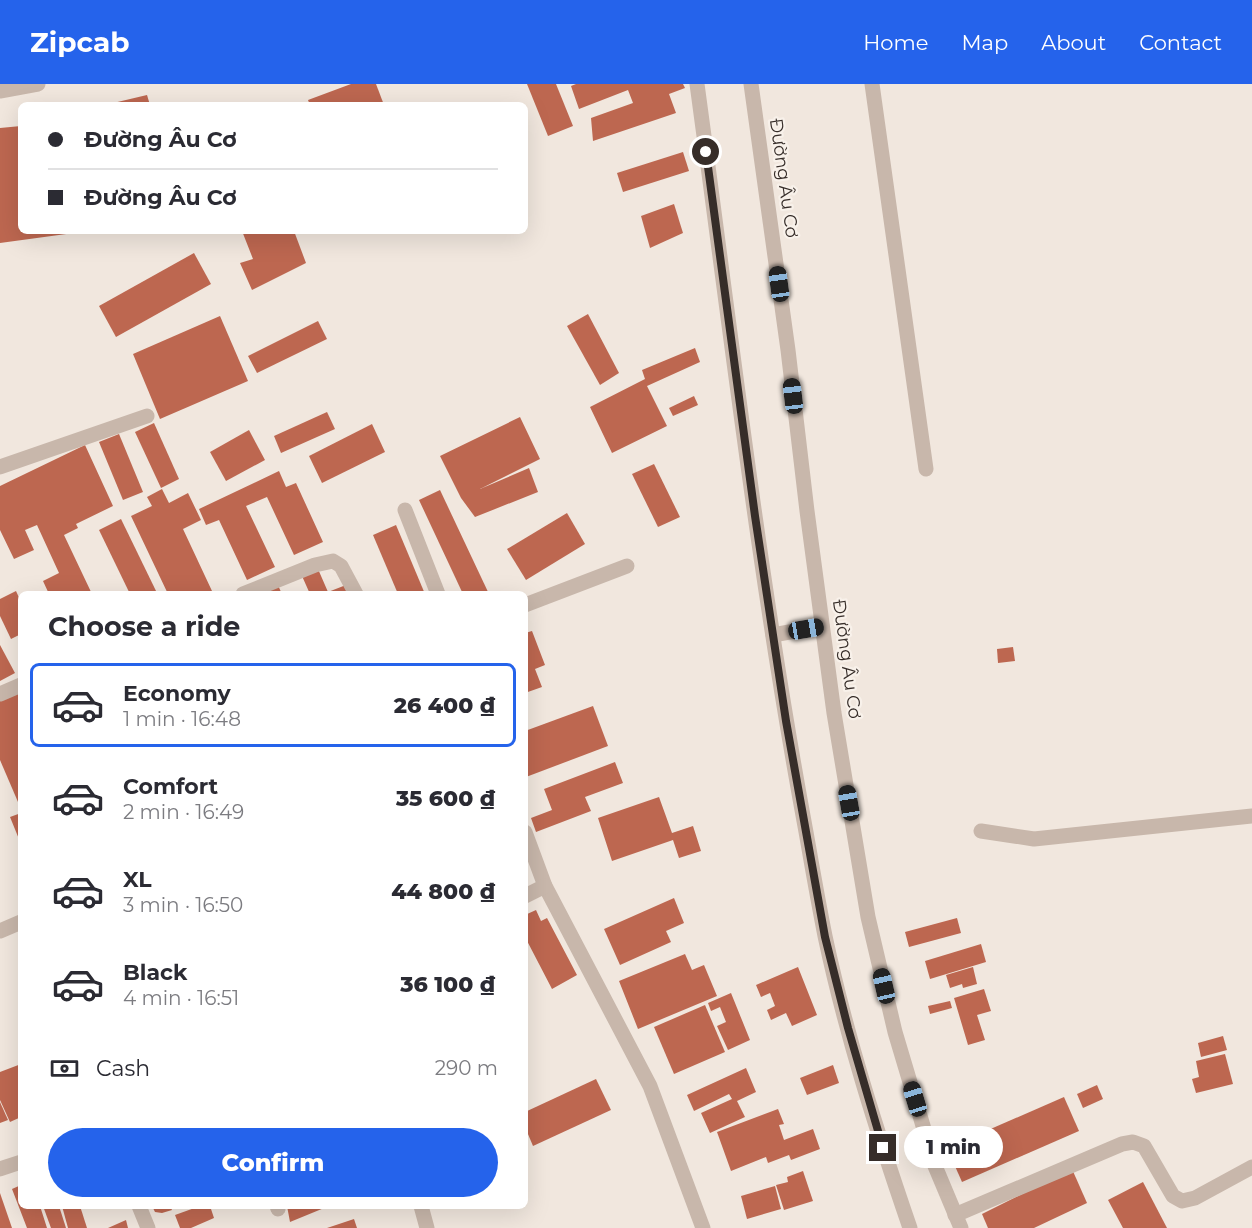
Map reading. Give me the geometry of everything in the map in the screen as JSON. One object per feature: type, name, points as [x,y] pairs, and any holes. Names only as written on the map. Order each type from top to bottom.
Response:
[{"type":"street","points":[[0,91],[34,84]]},
{"type":"street","points":[[697,84],[753,504],[786,721],[825,937],[876,1127],[910,1228]]},
{"type":"street","name":"Đường Âu Cơ","points":[[751,84],[822,626],[836,724],[871,928],[898,1043],[935,1166],[958,1221]]},
{"type":"street","points":[[872,84],[926,469]]},
{"type":"street","points":[[0,467],[147,416]]},
{"type":"street","points":[[405,510],[437,591]]},
{"type":"street","points":[[250,591],[315,565],[333,561],[341,567],[354,591]]},
{"type":"street","points":[[528,604],[627,566]]},
{"type":"street","points":[[773,634],[822,626]]},
{"type":"street","points":[[0,694],[18,686]]},
{"type":"street","points":[[981,831],[1034,839],[1252,816]]},
{"type":"street","points":[[528,840],[545,886],[650,1086],[704,1228]]},
{"type":"street","points":[[528,894],[545,886]]},
{"type":"street","points":[[0,930],[18,923]]},
{"type":"street","points":[[958,1221],[1122,1144],[1133,1142],[1144,1146],[1173,1196],[1182,1202],[1195,1198],[1252,1167]]},
{"type":"street","points":[[0,1169],[18,1163]]},
{"type":"street","points":[[140,1209],[148,1228]]},
{"type":"street","points":[[422,1209],[428,1228]]},
{"type":"building","points":[[351,84],[376,84],[383,102],[309,102],[308,100]]},
{"type":"building","points":[[527,84],[556,84],[573,126],[548,136]]},
{"type":"building","points":[[576,84],[683,84],[685,88],[669,94],[676,113],[593,141],[591,118],[633,103],[628,90],[579,109],[571,86]]},
{"type":"building","points":[[147,95],[149,102],[117,102]]},
{"type":"building","points":[[18,126],[18,234],[66,234],[0,243],[0,128]]},
{"type":"building","points":[[683,152],[689,171],[623,192],[617,173]]},
{"type":"building","points":[[674,204],[683,233],[650,248],[641,216]]},
{"type":"building","points":[[243,234],[295,234],[306,263],[252,290],[240,263],[253,259]]},
{"type":"building","points":[[194,253],[211,284],[116,337],[99,306]]},
{"type":"building","points":[[588,314],[619,373],[600,385],[567,326]]},
{"type":"building","points":[[220,316],[248,381],[160,419],[133,354]]},
{"type":"building","points":[[318,321],[327,339],[257,373],[248,356]]},
{"type":"building","points":[[695,348],[700,362],[647,386],[667,426],[612,453],[590,407],[645,379],[642,370]]},
{"type":"building","points":[[694,396],[698,405],[673,416],[669,408]]},
{"type":"building","points":[[327,412],[335,429],[281,453],[274,436]]},
{"type":"building","points":[[520,417],[540,459],[480,489],[529,468],[538,492],[475,517],[461,498],[440,456]]},
{"type":"building","points":[[154,423],[179,479],[161,488],[135,432]]},
{"type":"building","points":[[372,424],[385,452],[322,483],[309,456]]},
{"type":"building","points":[[249,430],[265,460],[226,481],[210,452]]},
{"type":"building","points":[[119,434],[143,492],[123,500],[99,442]]},
{"type":"building","points":[[85,445],[113,506],[76,524],[78,528],[64,535],[91,591],[48,591],[43,581],[59,573],[37,525],[25,530],[34,550],[14,559],[0,530],[0,486]]},
{"type":"building","points":[[654,464],[680,517],[658,527],[632,474]]},
{"type":"building","points":[[279,471],[286,487],[296,483],[323,542],[294,555],[267,497],[246,506],[275,567],[247,580],[219,520],[206,525],[199,509]]},
{"type":"building","points":[[162,489],[169,503],[188,493],[201,520],[183,529],[212,591],[167,591],[131,516],[152,506],[147,497]]},
{"type":"building","points":[[440,490],[488,591],[462,591],[419,500]]},
{"type":"building","points":[[567,513],[585,544],[526,580],[507,549]]},
{"type":"building","points":[[121,519],[156,591],[129,591],[99,530]]},
{"type":"building","points":[[396,525],[424,591],[397,591],[373,535]]},
{"type":"building","points":[[318,569],[328,591],[309,591],[302,576]]},
{"type":"building","points":[[276,581],[281,591],[262,591],[261,588]]},
{"type":"building","points":[[346,585],[349,591],[331,591]]},
{"type":"building","points":[[16,591],[18,595],[18,636],[11,639],[0,616],[0,599]]},
{"type":"building","points":[[532,631],[545,665],[535,669],[542,687],[528,692],[528,632]]},
{"type":"building","points":[[0,645],[15,673],[0,681]]},
{"type":"building","points":[[1013,647],[1015,661],[998,663],[997,649]]},
{"type":"building","points":[[18,693],[18,802],[0,760],[0,698]]},
{"type":"building","points":[[593,706],[608,746],[528,776],[528,730]]},
{"type":"building","points":[[615,762],[623,783],[585,797],[591,811],[536,832],[531,818],[552,810],[544,789]]},
{"type":"building","points":[[659,797],[672,833],[693,826],[701,851],[679,858],[673,840],[612,861],[598,818]]},
{"type":"building","points":[[18,814],[18,837],[10,817]]},
{"type":"building","points":[[674,898],[684,923],[666,931],[671,942],[620,965],[604,929]]},
{"type":"building","points":[[536,910],[541,921],[547,918],[577,975],[552,989],[528,943],[528,914]]},
{"type":"building","points":[[957,918],[961,933],[909,947],[905,932]]},
{"type":"building","points":[[981,944],[986,962],[930,979],[925,961]]},
{"type":"building","points":[[685,954],[692,970],[704,965],[717,996],[638,1029],[619,981]]},
{"type":"building","points":[[798,967],[817,1015],[792,1026],[786,1013],[771,1020],[767,1010],[775,1006],[770,993],[761,997],[756,985]]},
{"type":"building","points":[[973,967],[977,984],[963,988],[962,984],[950,988],[946,975]]},
{"type":"building","points":[[984,989],[991,1011],[977,1015],[985,1040],[968,1045],[954,998]]},
{"type":"building","points":[[731,993],[750,1040],[728,1050],[717,1026],[726,1022],[720,1007],[711,1011],[708,1003]]},
{"type":"building","points":[[950,1001],[952,1008],[930,1014],[928,1006]]},
{"type":"building","points":[[705,1005],[725,1052],[674,1074],[654,1027]]},
{"type":"building","points":[[1223,1036],[1227,1050],[1201,1057],[1198,1043]]},
{"type":"building","points":[[1225,1054],[1233,1084],[1196,1093],[1192,1079],[1199,1077],[1196,1061]]},
{"type":"building","points":[[18,1065],[18,1118],[10,1122],[0,1100],[0,1072]]},
{"type":"building","points":[[833,1065],[839,1083],[807,1095],[800,1078]]},
{"type":"building","points":[[746,1068],[756,1092],[737,1101],[745,1117],[710,1133],[701,1113],[732,1099],[729,1094],[694,1111],[687,1095]]},
{"type":"building","points":[[596,1079],[611,1110],[533,1146],[528,1134],[528,1111]]},
{"type":"building","points":[[1097,1085],[1103,1099],[1083,1108],[1077,1094]]},
{"type":"building","points":[[1064,1097],[1079,1131],[962,1182],[947,1148]]},
{"type":"building","points":[[0,1102],[8,1120],[0,1123]]},
{"type":"building","points":[[778,1109],[784,1124],[779,1125],[784,1140],[813,1129],[820,1149],[791,1160],[789,1155],[768,1163],[766,1157],[731,1171],[717,1132]]},
{"type":"building","points":[[1072,1169],[1087,1203],[1034,1228],[988,1228],[982,1214]]},
{"type":"building","points":[[803,1171],[813,1201],[784,1210],[776,1185],[788,1182],[787,1177]]},
{"type":"building","points":[[1143,1182],[1167,1228],[1123,1228],[1108,1200]]},
{"type":"building","points":[[18,1186],[18,1205],[12,1189]]},
{"type":"building","points":[[775,1186],[781,1209],[747,1219],[741,1196]]},
{"type":"building","points":[[0,1193],[12,1228],[0,1228]]},
{"type":"building","points":[[20,1209],[41,1209],[47,1228],[27,1228]]},
{"type":"building","points":[[44,1209],[60,1209],[66,1228],[51,1228]]},
{"type":"building","points":[[63,1209],[81,1209],[87,1228],[68,1228]]},
{"type":"building","points":[[154,1209],[172,1210],[162,1213],[155,1212]]},
{"type":"building","points":[[192,1209],[211,1209],[214,1218],[191,1228],[180,1228],[175,1215]]},
{"type":"building","points":[[288,1209],[322,1209],[290,1222]]},
{"type":"building","points":[[354,1219],[357,1228],[327,1228]]},
{"type":"building","points":[[126,1220],[128,1228],[108,1228]]},
{"type":"route","points":[[706,152],[755,516],[786,721],[825,937],[848,1028],[883,1148]]}]
